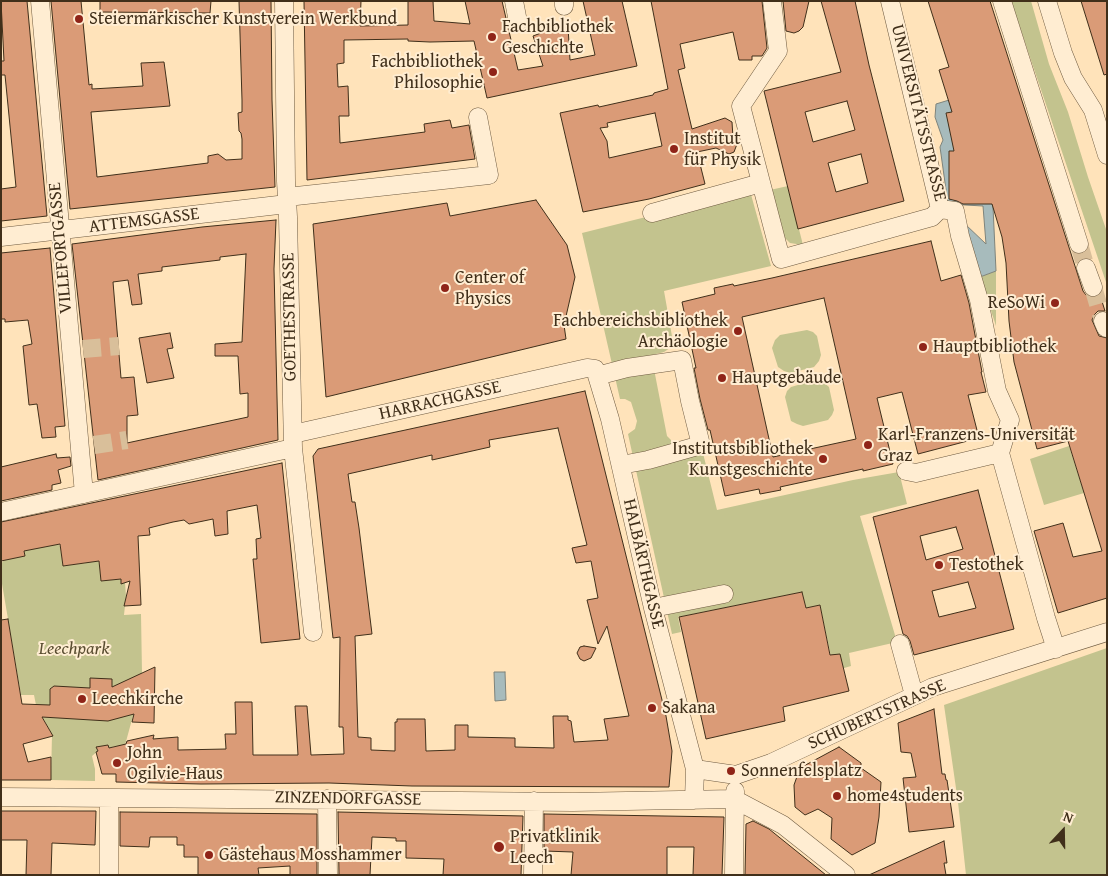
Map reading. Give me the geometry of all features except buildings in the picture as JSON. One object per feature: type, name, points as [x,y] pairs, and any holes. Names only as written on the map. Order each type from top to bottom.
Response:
[{"type":"street","name":"VILLEFORTGASSE","points":[[40,1],[60,231],[74,319],[87,446],[84,494]]},
{"type":"street","name":"GOETHESTRASSE","points":[[284,1],[293,441],[313,632]]},
{"type":"street","points":[[514,1],[518,22]]},
{"type":"street","points":[[772,1],[778,51],[741,106],[781,260],[932,217],[940,209]]},
{"type":"street","name":"UNIVERSITÄTSSTRASSE","points":[[890,1],[940,209],[954,211],[979,300],[997,391],[1010,420],[1000,453]]},
{"type":"street","points":[[1002,1],[1079,244]]},
{"type":"street","points":[[1047,1],[1063,53],[1073,78],[1093,110],[1107,154]]},
{"type":"street","name":"ATTEMSGASSE","points":[[1,238],[489,175],[478,117]]},
{"type":"street","points":[[652,213],[761,183]]},
{"type":"street","points":[[1086,268],[1093,287]]},
{"type":"street","name":"HARRACHGASSE","points":[[1,512],[84,494],[293,441],[592,372],[682,360],[701,445],[648,460],[621,465]]},
{"type":"street","name":"HALBÄRTHGASSE","points":[[592,372],[610,419],[653,608],[695,769]]},
{"type":"street","points":[[906,470],[916,472],[1000,453],[1056,649]]},
{"type":"street","points":[[653,608],[724,594]]},
{"type":"street","name":"SCHUBERTSTRASSE","points":[[736,775],[771,763],[933,687],[1107,632]]},
{"type":"street","points":[[900,644],[914,695]]},
{"type":"street","points":[[734,875],[734,799],[736,775],[695,769],[694,800],[734,799],[783,824],[846,875]]},
{"type":"street","name":"ZINZENDORFGASSE","points":[[1,797],[534,801],[694,800]]},
{"type":"street","points":[[108,798],[109,875]]},
{"type":"street","points":[[327,799],[328,875]]},
{"type":"street","points":[[532,875],[534,801]]},
{"type":"green space","points":[[1011,1],[1031,1],[1049,64],[1068,112],[1107,232],[1107,285]]},
{"type":"green space","points":[[788,186],[803,245],[790,243],[783,236],[770,190]]},
{"type":"green space","points":[[750,191],[771,266],[664,291],[673,342],[670,348],[664,352],[652,355],[653,364],[667,436],[671,440],[671,446],[701,445],[717,510],[853,480],[899,472],[907,504],[860,516],[897,642],[849,653],[851,666],[834,671],[820,605],[806,608],[802,592],[678,617],[681,632],[672,634],[628,434],[635,429],[637,421],[631,402],[620,399],[582,233]]},
{"type":"green space","points":[[996,271],[996,326],[980,277]]},
{"type":"green space","points":[[807,330],[817,336],[821,355],[819,361],[814,367],[790,373],[778,367],[772,348],[775,340],[780,335]]},
{"type":"green space","points":[[815,380],[823,382],[829,387],[834,410],[832,415],[828,420],[803,426],[797,424],[791,421],[785,397],[787,391],[791,387]]},
{"type":"green space","points":[[1069,446],[1084,493],[1044,505],[1030,459]]},
{"type":"green space","name":"Leechpark","points":[[96,536],[101,581],[121,579],[121,583],[125,582],[124,615],[141,614],[142,673],[121,760],[116,746],[109,748],[107,745],[97,747],[98,751],[92,756],[95,781],[51,780],[52,734],[36,705],[34,695],[21,695],[1,578],[1,564],[4,560],[25,556],[24,551],[58,544],[60,546],[63,566],[86,563]]},
{"type":"green space","points":[[1107,648],[1107,875],[966,875],[944,705]]},
{"type":"shaded area","points":[[959,97],[993,207],[996,271],[980,277],[965,224],[986,244],[983,206],[948,204],[940,147],[943,140],[935,117],[936,104]]},
{"type":"shaded area","points":[[494,672],[505,672],[506,700],[495,701]]},
{"type":"tunnel","points":[[1079,244],[1086,268]]},
{"type":"tunnel","points":[[1093,287],[1103,321]]},
{"type":"tunnel","points":[[83,349],[119,346]]},
{"type":"tunnel","points":[[94,445],[127,440]]},
{"type":"place","name":"Steiermärkischer Kunstverein Werkbund","points":[[79,19]]},
{"type":"place","name":"Fachbibliothek Geschichte","points":[[492,37]]},
{"type":"place","name":"Fachbibliothek Philosophie","points":[[493,72]]},
{"type":"place","name":"Institut für Physik","points":[[674,149]]},
{"type":"place","name":"Center of Physics","points":[[445,288]]},
{"type":"place","name":"ReSoWi","points":[[1055,303]]},
{"type":"place","name":"Fachbereichsbibliothek Archäologie","points":[[738,331]]},
{"type":"place","name":"Hauptbibliothek","points":[[923,347]]},
{"type":"place","name":"Hauptgebäude","points":[[722,378]]},
{"type":"place","name":"Karl-Franzens-Universität Graz","points":[[868,445]]},
{"type":"place","name":"Institutsbibliothek Kunstgeschichte","points":[[823,459]]},
{"type":"place","name":"Testothek","points":[[939,565]]},
{"type":"place","name":"Leechkirche","points":[[82,699]]},
{"type":"place","name":"Sakana","points":[[652,708]]},
{"type":"place","name":"John Ogilvie-Haus","points":[[117,763]]},
{"type":"place","name":"Sonnenfelsplatz","points":[[731,771]]},
{"type":"place","name":"home4students","points":[[837,796]]},
{"type":"place","name":"Privatklinik Leech","points":[[499,847]]},
{"type":"place","name":"Gästehaus Mosshammer","points":[[209,855]]}]
